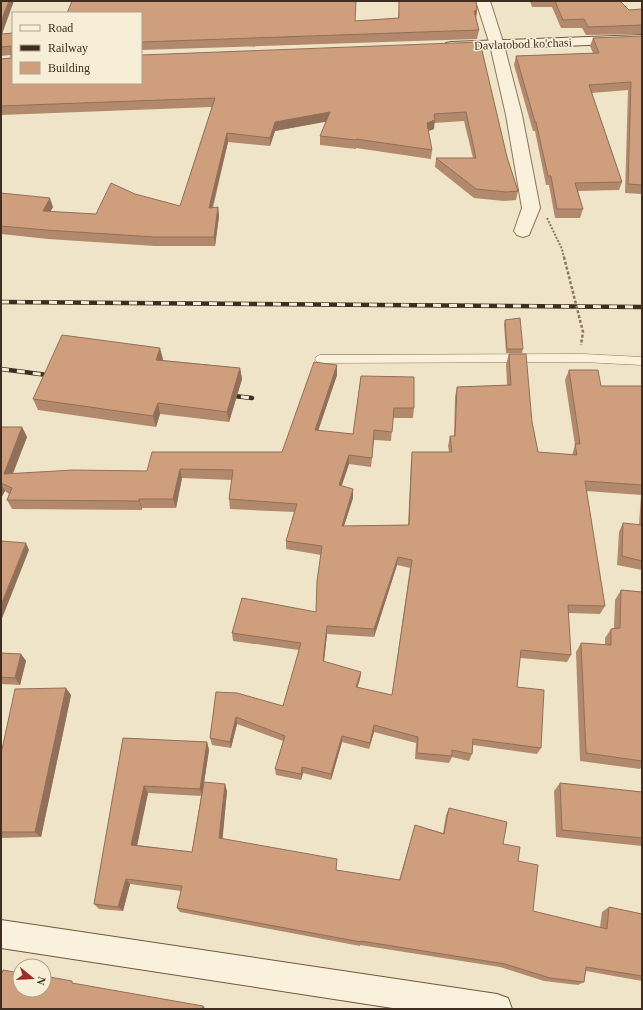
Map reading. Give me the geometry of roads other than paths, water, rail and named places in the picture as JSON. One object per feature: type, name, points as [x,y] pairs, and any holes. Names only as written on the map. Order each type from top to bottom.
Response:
[{"type":"street","points":[[483,1],[497,44],[514,115],[531,208],[523,230]]},
{"type":"street","name":"Davlatobod ko'chasi","points":[[434,47],[642,40]]},
{"type":"street","points":[[1,934],[497,1009]]},
{"type":"lane","points":[[320,359],[583,358],[642,361]]},
{"type":"railway","points":[[1,302],[642,307]]},
{"type":"railway","points":[[1,369],[55,376]]},
{"type":"railway","points":[[225,395],[252,398]]}]
